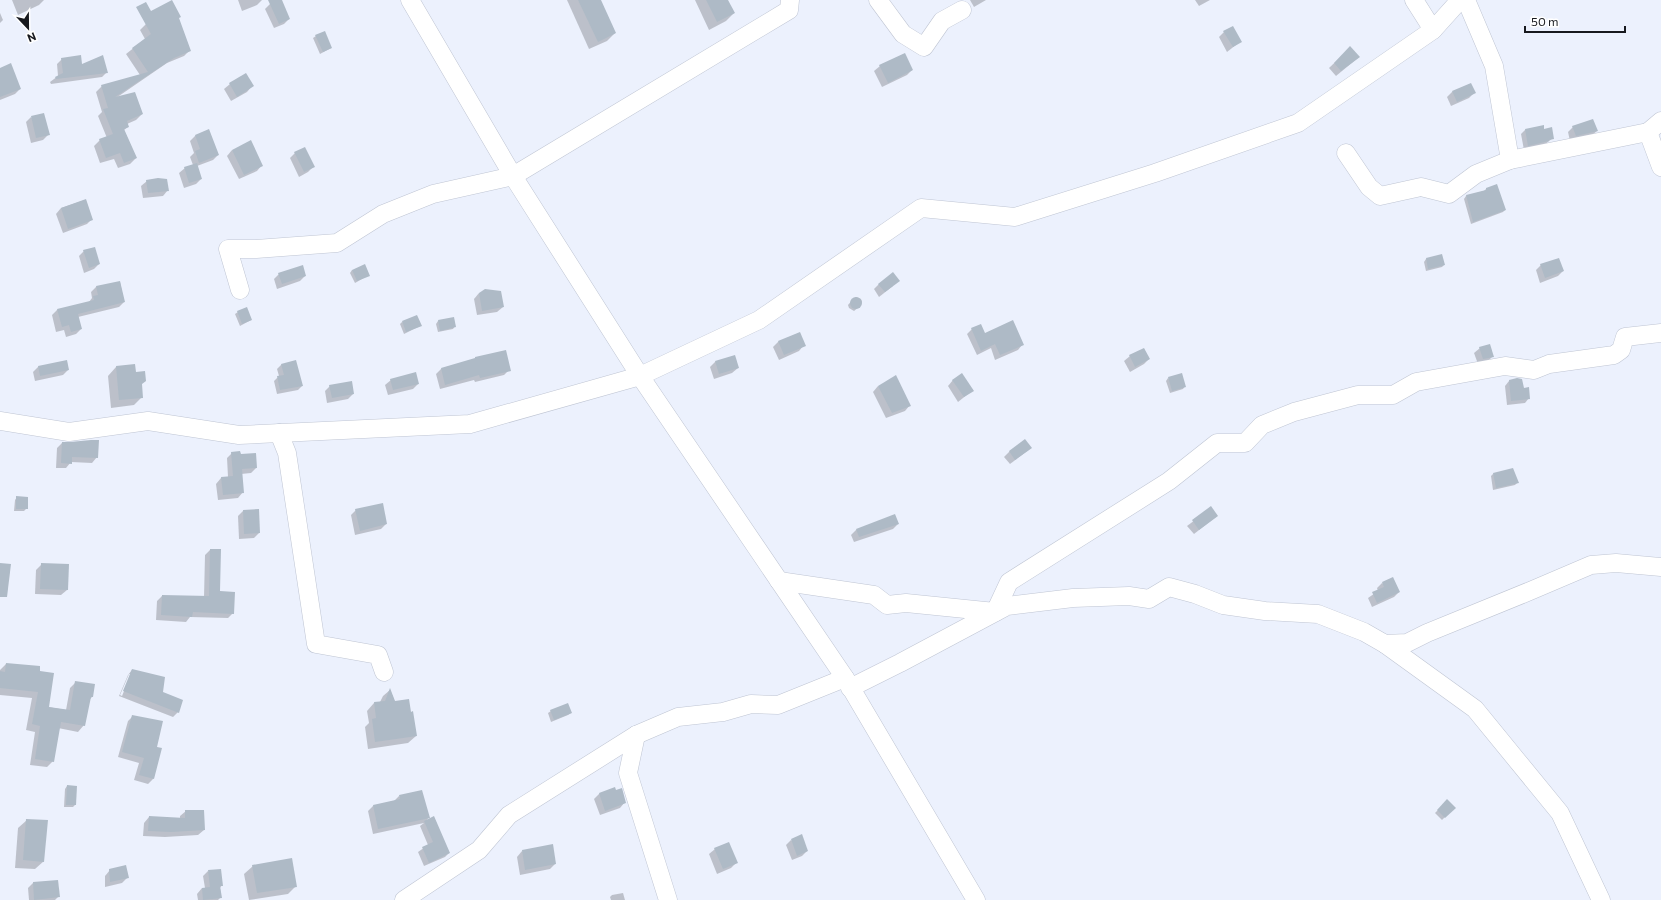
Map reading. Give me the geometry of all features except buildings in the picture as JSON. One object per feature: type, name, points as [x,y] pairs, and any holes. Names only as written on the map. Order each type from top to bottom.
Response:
[{"type":"street","points":[[410,0],[513,176],[640,376],[847,683],[976,900]]},
{"type":"street","points":[[240,290],[228,249],[256,249],[337,243],[383,214],[433,194],[513,176],[789,10],[790,0]]},
{"type":"street","points":[[878,0],[903,34],[924,46],[942,21],[962,10]]},
{"type":"street","points":[[1414,0],[1433,30]]},
{"type":"street","points":[[0,421],[70,432],[148,421],[239,435],[470,424],[640,376],[759,320],[921,208],[1015,217],[1162,170],[1298,123],[1433,30],[1460,0]]},
{"type":"street","points":[[1466,0],[1494,66],[1510,160]]},
{"type":"street","points":[[1346,153],[1369,187],[1380,196],[1421,187],[1448,194],[1476,174],[1510,160],[1655,126],[1661,167]]},
{"type":"street","points":[[995,612],[1009,582],[1169,481],[1217,443],[1245,443],[1262,425],[1294,412],[1358,395],[1393,395],[1416,382],[1505,366],[1534,370],[1550,364],[1614,356],[1620,350],[1625,337],[1661,333]]},
{"type":"street","points":[[279,433],[287,453],[316,644],[378,655],[384,672]]},
{"type":"street","points":[[1385,644],[1407,643],[1427,633],[1591,565],[1616,563],[1661,567]]},
{"type":"street","points":[[779,581],[874,595],[888,605],[906,603],[995,612]]},
{"type":"street","points":[[404,900],[479,850],[509,815],[636,735],[678,717],[723,712],[751,704],[778,705],[847,683],[900,663],[1007,606],[1073,598],[1128,596],[1149,599],[1169,587],[1223,604],[1265,611],[1318,614],[1364,632],[1385,644],[1475,709],[1560,813],[1601,900]]},
{"type":"street","points":[[636,735],[628,773],[668,900]]}]
